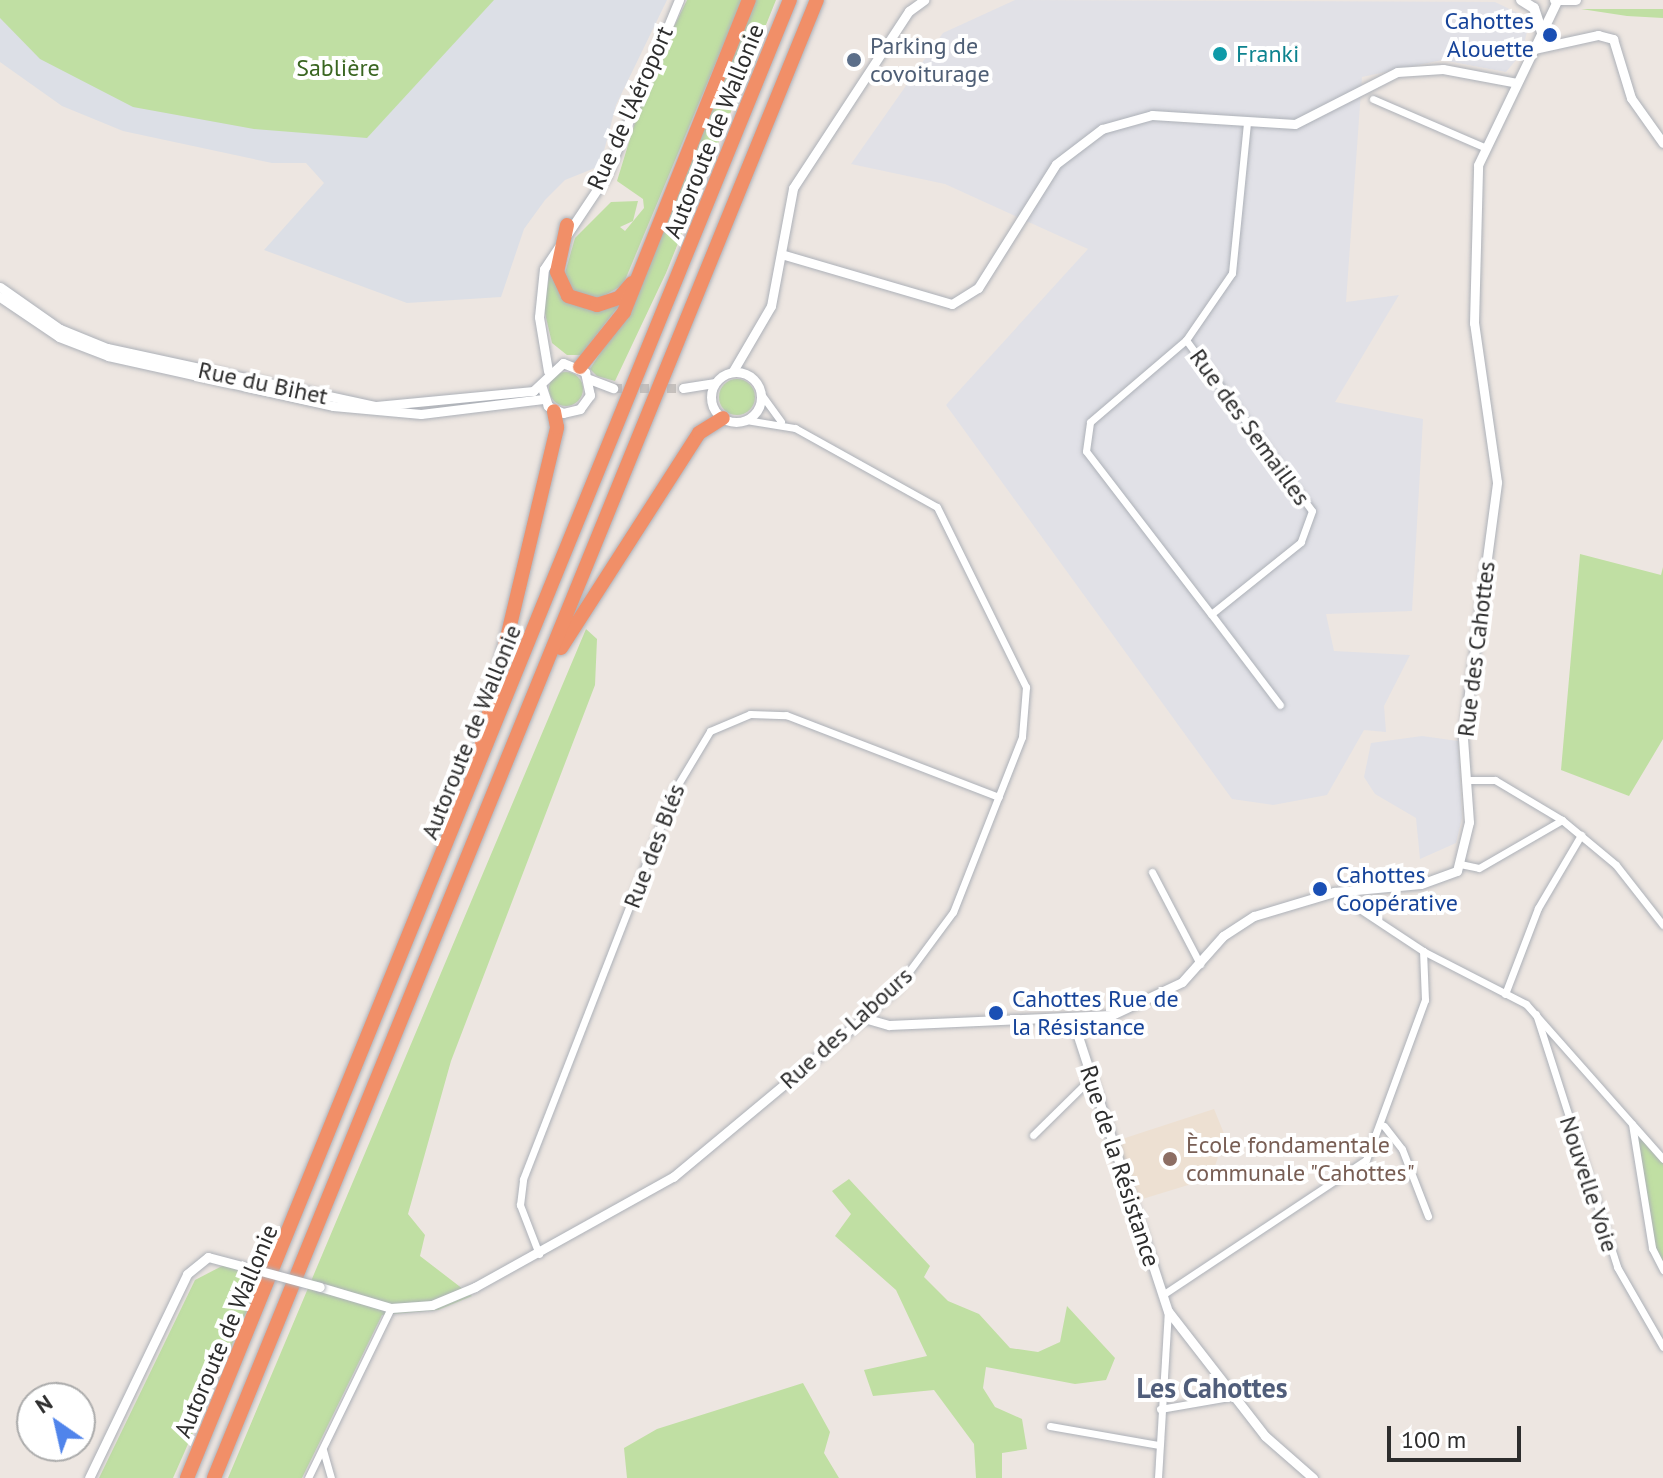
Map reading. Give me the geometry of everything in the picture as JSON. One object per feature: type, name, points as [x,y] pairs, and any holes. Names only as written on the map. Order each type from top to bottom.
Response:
[{"type":"highway","points":[[579,370],[609,338],[642,269],[749,0]]},
{"type":"highway","name":"Autoroute de Wallonie","points":[[187,1478],[475,781],[790,0]]},
{"type":"highway","name":"Autoroute de Wallonie","points":[[214,1478],[817,0]]},
{"type":"highway","points":[[567,225],[557,279],[576,301],[597,305],[619,298],[642,269]]},
{"type":"highway","points":[[475,781],[478,742],[557,427],[549,405]]},
{"type":"highway","points":[[550,660],[699,433],[723,418]]},
{"type":"main road","points":[[1521,0],[1534,8],[1542,33]]},
{"type":"main road","points":[[1556,1],[1576,0]]},
{"type":"street","name":"Rue de l'Aéroport","points":[[548,371],[540,285],[567,225],[606,176],[679,0]]},
{"type":"street","points":[[909,11],[911,0]]},
{"type":"street","points":[[749,354],[761,394],[746,420],[723,418],[711,399],[688,389],[714,383],[733,371],[749,354],[771,306],[793,188],[909,11],[924,0]]},
{"type":"street","name":"Rue des Cahottes","points":[[1460,864],[1468,780],[1463,738],[1497,482],[1474,323],[1478,165],[1556,1]]},
{"type":"street","points":[[1534,49],[1598,35],[1613,39],[1631,98],[1663,143]]},
{"type":"street","points":[[781,254],[952,304],[978,288],[1048,175],[1090,136],[1152,115],[1295,124],[1397,72],[1443,69],[1517,83]]},
{"type":"street","points":[[1373,99],[1486,148]]},
{"type":"street","name":"Rue des Semailles","points":[[1247,123],[1232,273],[1186,340],[1090,422],[1086,451],[1280,705]]},
{"type":"street","name":"Rue du Bihet","points":[[0,287],[60,329],[107,348],[376,406],[422,407],[541,384]]},
{"type":"street","name":"Rue du Bihet","points":[[0,297],[59,337],[108,356],[333,406],[421,414],[549,405],[571,413],[590,395]]},
{"type":"street","name":"Rue des Semailles","points":[[1186,340],[1312,511],[1301,542],[1211,614]]},
{"type":"street","points":[[547,346],[579,370],[613,388],[590,395],[579,370]]},
{"type":"street","points":[[549,405],[541,384],[548,371],[579,370]]},
{"type":"street","points":[[733,371],[755,379]]},
{"type":"street","points":[[711,399],[714,383]]},
{"type":"street","name":"Rue des Labours","points":[[761,394],[781,422]]},
{"type":"street","name":"Rue des Labours","points":[[89,1478],[196,1263],[218,1258],[391,1308],[432,1305],[539,1254],[673,1177],[864,1018],[904,980],[953,912],[1022,737],[1026,687],[948,521],[915,492],[781,422],[746,420]]},
{"type":"street","name":"Rue des Blés","points":[[539,1254],[520,1205],[523,1179],[674,791],[710,731],[750,714],[786,715],[999,797]]},
{"type":"street","points":[[1468,780],[1495,780],[1562,820],[1634,883],[1663,925]]},
{"type":"street","points":[[864,1018],[889,1025],[1073,1021],[1162,996],[1254,916],[1334,892],[1421,884],[1460,864],[1479,868],[1562,820]]},
{"type":"street","points":[[1505,994],[1538,908],[1581,835]]},
{"type":"street","points":[[1151,873],[1200,964]]},
{"type":"street","points":[[1334,892],[1423,951],[1536,1014],[1663,1159]]},
{"type":"street","points":[[1164,1294],[1366,1160],[1384,1126],[1425,1000],[1423,951]]},
{"type":"street","name":"Nouvelle Voie","points":[[1536,1014],[1617,1267],[1663,1347]]},
{"type":"street","name":"Rue de la Résistance","points":[[1073,1021],[1168,1311]]},
{"type":"street","points":[[1033,1135],[1091,1078]]},
{"type":"street","points":[[1632,1124],[1652,1248],[1663,1270]]},
{"type":"street","points":[[1384,1126],[1402,1149],[1428,1216]]},
{"type":"street","points":[[308,1478],[391,1308]]},
{"type":"street","points":[[1168,1311],[1265,1436],[1313,1478]]},
{"type":"street","points":[[1158,1478],[1168,1311]]},
{"type":"street","points":[[1160,1409],[1235,1396]]},
{"type":"street","points":[[1050,1426],[1159,1445]]},
{"type":"street","points":[[323,1450],[331,1478]]},
{"type":"shaded area","points":[[0,0],[667,0],[616,105],[600,166],[565,180],[545,200],[524,229],[501,297],[407,303],[264,250],[324,183],[306,163],[272,163],[123,131],[62,106],[0,62]]},
{"type":"shaded area","points":[[1015,0],[1495,2],[1530,19],[1522,53],[1506,72],[1442,60],[1362,77],[1346,302],[1399,295],[1335,402],[1423,419],[1412,611],[1326,614],[1334,651],[1410,655],[1384,706],[1386,732],[1364,730],[1327,795],[1273,805],[1232,799],[946,405],[1088,249],[945,184],[851,164],[943,33]]},
{"type":"shaded area","points":[[1422,736],[1458,741],[1462,818],[1456,843],[1420,859],[1416,818],[1375,794],[1364,777],[1371,743]]},
{"type":"shaded area","name":"Ècole fondamentale communale \"Cahottes\"","points":[[1214,1109],[1225,1136],[1211,1178],[1136,1201],[1116,1141]]},
{"type":"green space","name":"Sablière","points":[[0,0],[494,0],[367,138],[254,129],[133,107],[40,59],[0,18]]},
{"type":"green space","points":[[687,0],[742,0],[623,285],[596,300],[576,296],[563,280],[575,238],[611,202],[638,201],[633,221],[620,227],[625,231],[644,208],[643,199],[617,181],[648,80]]},
{"type":"green space","points":[[753,0],[776,0],[666,273],[615,381],[597,376],[590,369],[631,305]]},
{"type":"green space","points":[[1581,9],[1663,9],[1663,18],[1627,16]]},
{"type":"green space","points":[[550,270],[577,306],[620,304],[581,355],[567,355],[552,343],[544,309]]},
{"type":"green space","points":[[566,372],[578,377],[583,389],[578,401],[566,406],[554,401],[549,389],[554,377]]},
{"type":"green space","points":[[737,379],[749,385],[755,397],[749,409],[737,415],[725,409],[719,397],[725,385]]},
{"type":"green space","points":[[1580,554],[1661,575],[1663,567],[1663,739],[1629,796],[1561,770]]},
{"type":"green space","points":[[586,629],[597,639],[595,685],[451,1061],[408,1214],[425,1235],[420,1256],[472,1296],[438,1310],[382,1315],[302,1478],[228,1478]]},
{"type":"green space","points":[[1639,1130],[1663,1158],[1663,1270],[1652,1248],[1634,1135]]},
{"type":"green space","points":[[849,1179],[930,1266],[924,1277],[948,1301],[979,1314],[1010,1348],[1038,1352],[1060,1342],[1067,1306],[1115,1358],[1106,1380],[1075,1384],[986,1367],[983,1388],[995,1407],[1022,1419],[1027,1449],[1002,1453],[1002,1478],[976,1478],[974,1444],[934,1390],[873,1396],[864,1370],[927,1356],[896,1290],[835,1236],[851,1214],[832,1191]]},
{"type":"green space","points":[[224,1265],[261,1279],[173,1478],[99,1478],[195,1280]]},
{"type":"green space","points":[[803,1383],[830,1432],[824,1453],[839,1478],[627,1478],[624,1448],[657,1429]]},
{"type":"tunnel","points":[[613,388],[683,388]]},
{"type":"place","name":"Cahottes Alouette","points":[[1550,35]]},
{"type":"place","name":"Franki","points":[[1220,54]]},
{"type":"place","name":"Parking de covoiturage","points":[[854,60]]},
{"type":"place","name":"Cahottes Coopérative","points":[[1320,889]]},
{"type":"place","name":"Cahottes Rue de la Résistance","points":[[996,1013]]},
{"type":"place","name":"Ècole fondamentale communale \"Cahottes\"","points":[[1170,1159]]},
{"type":"district","name":"Les Cahottes","points":[[1212,1388]]}]
